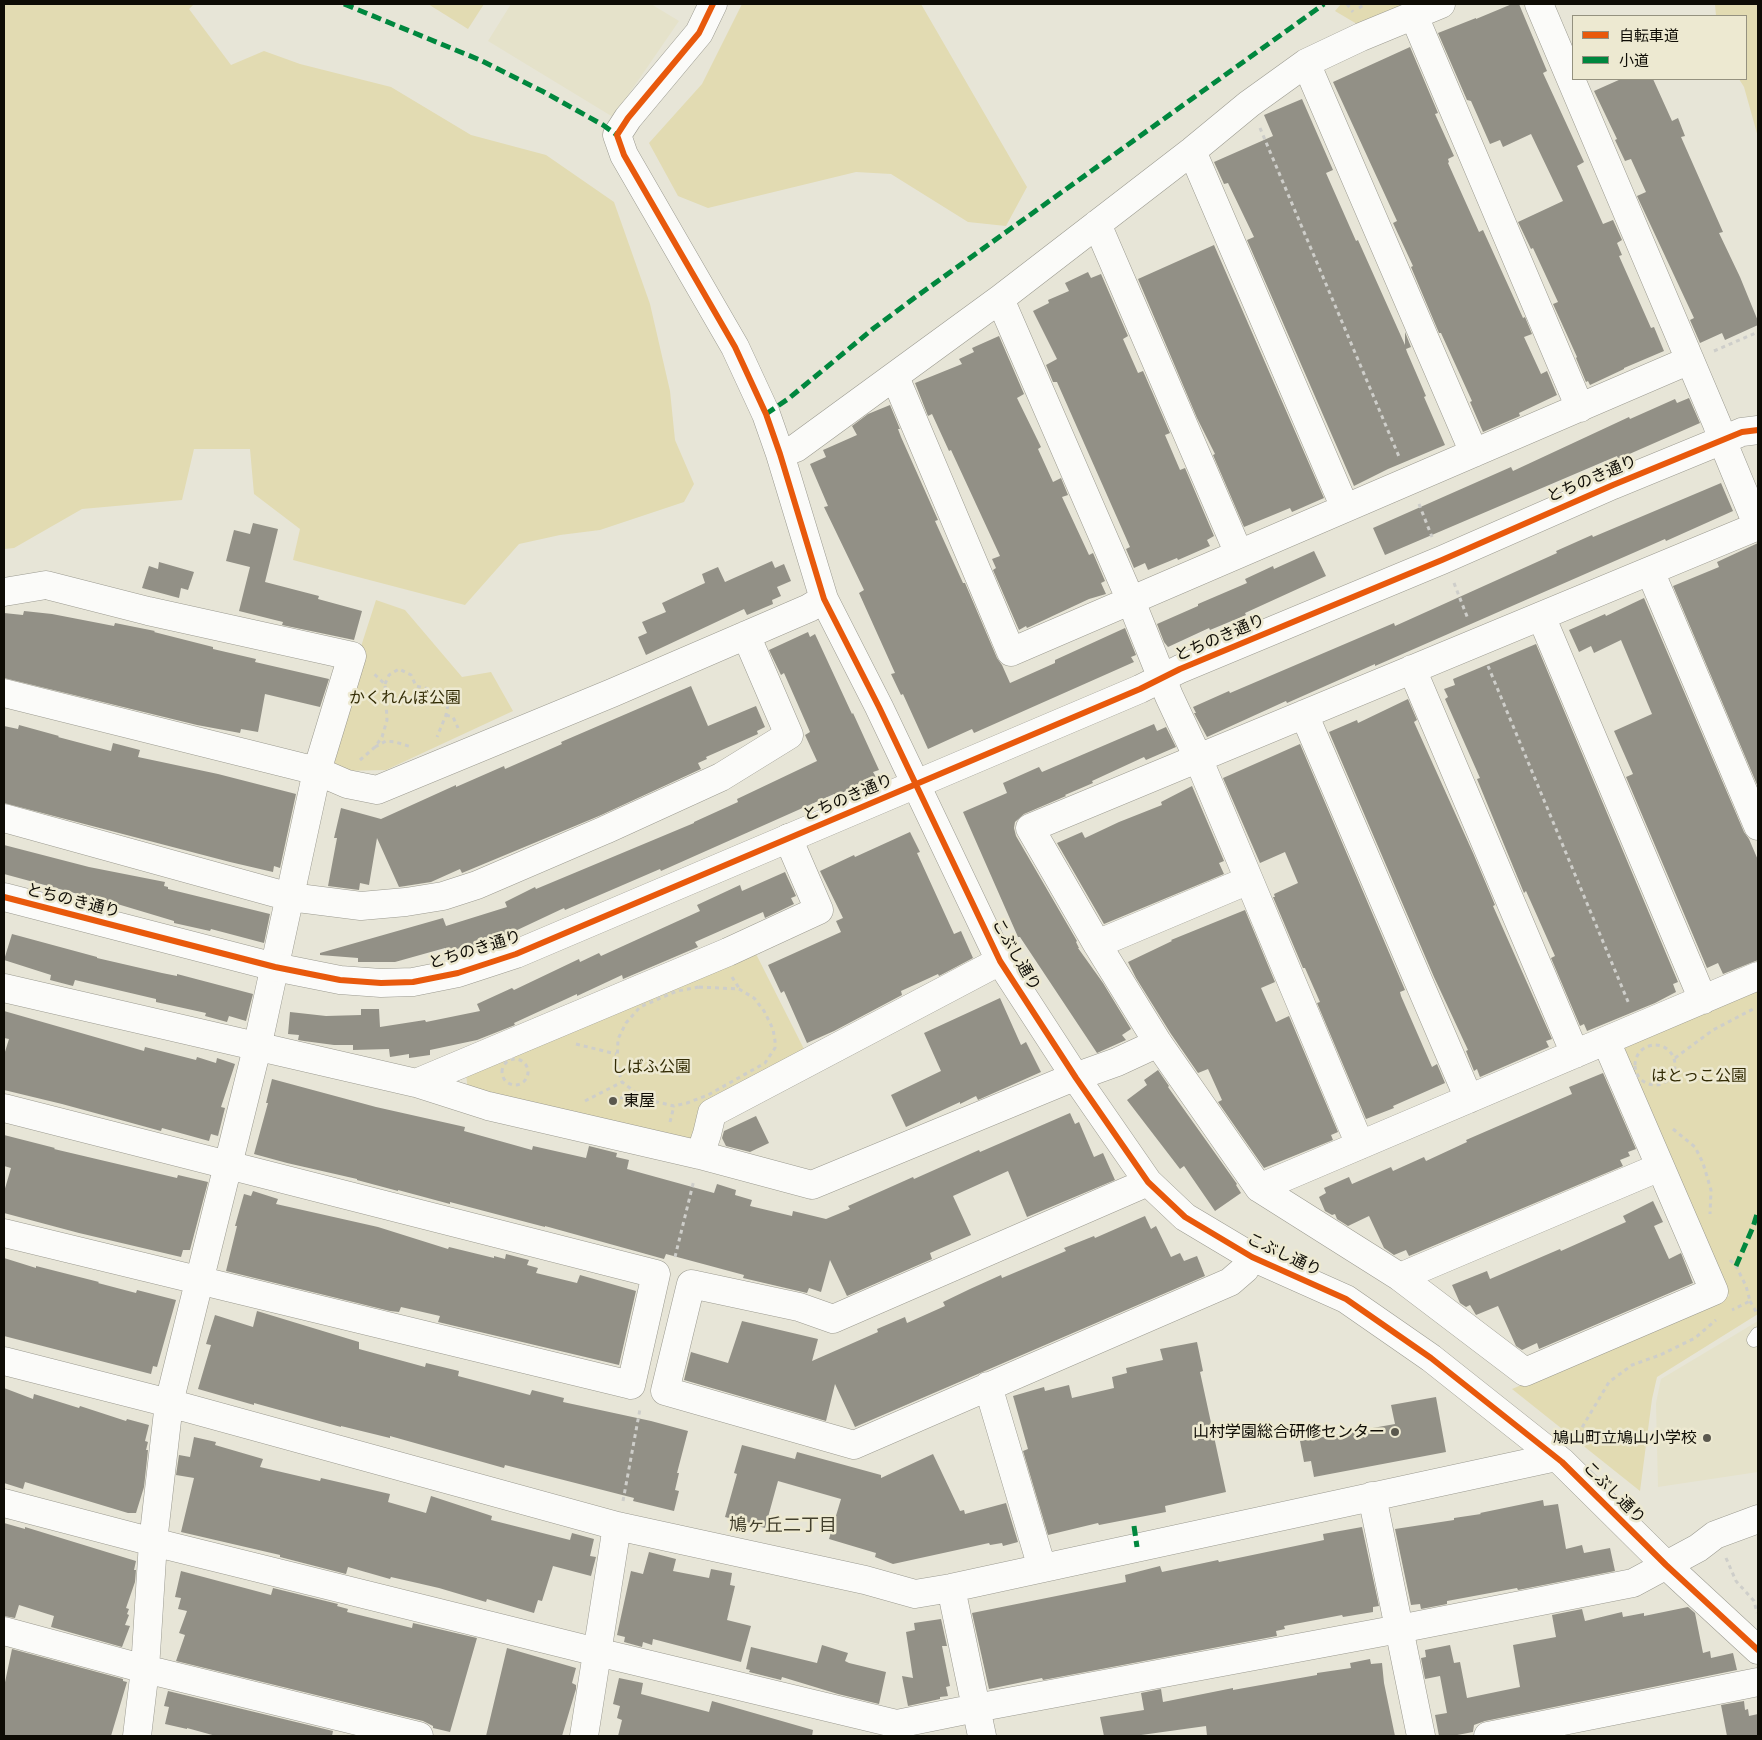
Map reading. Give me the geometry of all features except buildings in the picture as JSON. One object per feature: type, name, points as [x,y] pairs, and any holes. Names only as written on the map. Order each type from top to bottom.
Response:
[{"type":"street","name":"こぶし通り","points":[[713,4],[699,33],[628,118],[617,135],[624,155],[735,347],[766,414],[824,600],[879,707],[1000,961],[1076,1078],[1148,1182],[1185,1218],[1252,1257],[1346,1299],[1431,1358],[1559,1460],[1666,1565],[1758,1650]]},
{"type":"street","points":[[780,454],[796,448],[1000,299],[1192,151],[1249,104],[1306,63],[1361,37],[1441,4]]},
{"type":"street","points":[[1539,4],[1717,424],[1758,527],[1030,828],[1097,944],[1158,1043],[1259,1188],[1400,1277],[1525,1372],[1714,1291],[1606,1041]]},
{"type":"street","points":[[1414,16],[1580,408]]},
{"type":"street","points":[[1306,63],[1474,453]]},
{"type":"street","points":[[1192,151],[1345,508]]},
{"type":"street","points":[[1097,224],[1239,554]]},
{"type":"street","points":[[1000,299],[1162,679],[1198,758],[1360,1145]]},
{"type":"street","points":[[895,377],[1011,652],[1690,360]]},
{"type":"street","name":"とちのき通り","points":[[4,897],[275,967],[340,980],[380,983],[413,982],[458,973],[516,954],[916,785],[1162,679],[1180,669],[1442,560],[1604,489],[1742,432],[1758,430]]},
{"type":"street","points":[[1650,571],[1758,826]]},
{"type":"street","points":[[4,592],[46,585],[148,611],[352,656],[317,771],[257,1048],[169,1403],[153,1542],[145,1669],[137,1736]]},
{"type":"street","points":[[4,693],[317,771],[346,784],[377,790],[612,693],[824,600]]},
{"type":"street","points":[[1541,616],[1703,1000]]},
{"type":"street","points":[[4,818],[290,897],[361,906],[444,896],[478,884],[605,830],[721,777],[789,735],[746,635]]},
{"type":"street","points":[[1412,669],[1575,1054]]},
{"type":"street","points":[[1304,714],[1469,1099]]},
{"type":"street","points":[[416,1084],[728,952],[819,910],[788,838]]},
{"type":"street","points":[[1097,944],[1249,880]]},
{"type":"street","points":[[700,1156],[712,1112],[1000,961]]},
{"type":"street","points":[[1259,1188],[1758,976]]},
{"type":"street","points":[[4,988],[416,1084],[488,1106],[700,1156],[812,1185],[1117,1062],[1158,1043]]},
{"type":"street","points":[[4,1108],[656,1274],[631,1385],[4,1233]]},
{"type":"street","points":[[1400,1277],[1660,1167]]},
{"type":"street","points":[[1148,1182],[833,1319],[799,1307],[691,1284],[665,1391],[854,1444],[1230,1282],[1245,1268],[1252,1257]]},
{"type":"street","points":[[4,1361],[169,1403],[617,1526],[846,1576],[915,1594],[951,1588],[1372,1496],[1559,1460]]},
{"type":"street","points":[[988,1386],[1042,1568]]},
{"type":"street","points":[[1372,1496],[1421,1736]]},
{"type":"street","points":[[4,1502],[153,1542],[897,1724],[1633,1583],[1698,1548],[1715,1535],[1758,1519]]},
{"type":"street","points":[[584,1736],[617,1526]]},
{"type":"street","points":[[951,1588],[982,1736]]},
{"type":"street","points":[[4,1630],[145,1669],[419,1736]]},
{"type":"street","points":[[1488,1736],[1758,1682]]},
{"type":"path","points":[[1347,4],[1353,12]]},
{"type":"path","points":[[1249,104],[1410,481],[1435,545]]},
{"type":"path","points":[[1690,360],[1758,332]]},
{"type":"path","points":[[1450,575],[1638,1027]]},
{"type":"path","points":[[347,668],[368,669],[386,684]]},
{"type":"path","points":[[382,737],[387,720],[386,684],[389,675],[399,669],[411,675],[416,686],[438,691],[446,697],[448,704],[446,715],[439,734],[433,743]]},
{"type":"path","points":[[446,715],[452,717],[459,729]]},
{"type":"path","points":[[375,747],[386,742],[395,742],[419,748]]},
{"type":"path","points":[[620,1098],[629,1097],[674,1106],[687,1103],[708,1095],[764,1063],[775,1048],[775,1041],[770,1023],[754,998],[739,989],[699,987],[678,991],[640,1007],[626,1022],[618,1039],[617,1066],[622,1082],[649,1100]]},
{"type":"path","points":[[1674,1058],[1713,1030],[1758,1006]]},
{"type":"path","points":[[1660,1046],[1666,1048],[1674,1058],[1676,1064],[1672,1076],[1662,1084],[1646,1083],[1639,1077],[1635,1068],[1639,1053],[1647,1047],[1660,1046]]},
{"type":"path","points":[[1750,1301],[1758,1315]]},
{"type":"path","points":[[1559,1460],[1609,1382]]},
{"type":"path","points":[[1715,1535],[1736,1581],[1754,1601],[1758,1618]]},
{"type":"shaded area","points":[[511,4],[651,4],[679,21],[613,117],[488,41]]},
{"type":"shaded area","name":"鳩山町立鳩山小学校","points":[[1758,1321],[1758,1472],[1658,1487],[1656,1403],[1661,1379]]},
{"type":"green space","points":[[4,4],[194,4],[189,9],[231,65],[264,51],[300,64],[391,87],[471,135],[546,155],[614,202],[650,304],[670,391],[675,440],[694,484],[684,502],[600,530],[560,535],[519,544],[465,605],[293,560],[300,529],[254,494],[250,449],[194,449],[182,500],[82,509],[14,548],[4,549]]},
{"type":"green space","points":[[428,4],[484,4],[468,29]]},
{"type":"green space","points":[[742,4],[921,4],[1027,187],[1006,226],[968,222],[891,174],[856,172],[708,208],[678,196],[649,143],[702,84]]},
{"type":"green space","points":[[1341,4],[1417,4],[1362,27],[1335,11]]},
{"type":"green space","points":[[1715,4],[1758,4],[1758,137],[1744,87],[1740,80],[1747,80],[1747,15],[1716,15]]},
{"type":"green space","name":"かくれんぼ公園","points":[[376,600],[405,610],[462,677],[491,672],[513,711],[386,770],[341,771],[327,752]]},
{"type":"green space","name":"しばふ公園","points":[[755,952],[806,1053],[684,1143],[468,1091],[466,1074]]},
{"type":"green space","name":"はとっこ公園","points":[[1758,986],[1758,1314],[1657,1377],[1652,1399],[1640,1491],[1512,1389],[1729,1296],[1622,1052],[1625,1044]]},
{"type":"marked path","points":[[344,4],[480,60],[542,91],[603,125],[617,135]]},
{"type":"marked path","points":[[766,414],[788,399],[874,328],[917,296],[1324,4]]},
{"type":"marked path","points":[[1736,1266],[1758,1211]]},
{"type":"marked path","points":[[1134,1526],[1137,1547]]},
{"type":"cycle path","points":[[713,4],[699,33],[628,118],[617,135],[624,155],[735,347],[766,414],[824,599],[879,707],[1000,961],[1076,1078],[1148,1182],[1185,1217],[1252,1257],[1346,1299],[1431,1358],[1562,1462],[1666,1565],[1758,1650]]},
{"type":"cycle path","points":[[4,897],[275,967],[340,980],[381,983],[413,982],[458,973],[516,954],[1140,689],[1180,669],[1442,560],[1613,485],[1742,432],[1758,430]]},
{"type":"place","name":"東屋","points":[[613,1101]]},
{"type":"place","name":"山村学園総合研修センター","points":[[1395,1432]]},
{"type":"place","name":"鳩山町立鳩山小学校","points":[[1707,1438]]},
{"type":"district","name":"鳩ヶ丘二丁目","points":[[783,1526]]}]
